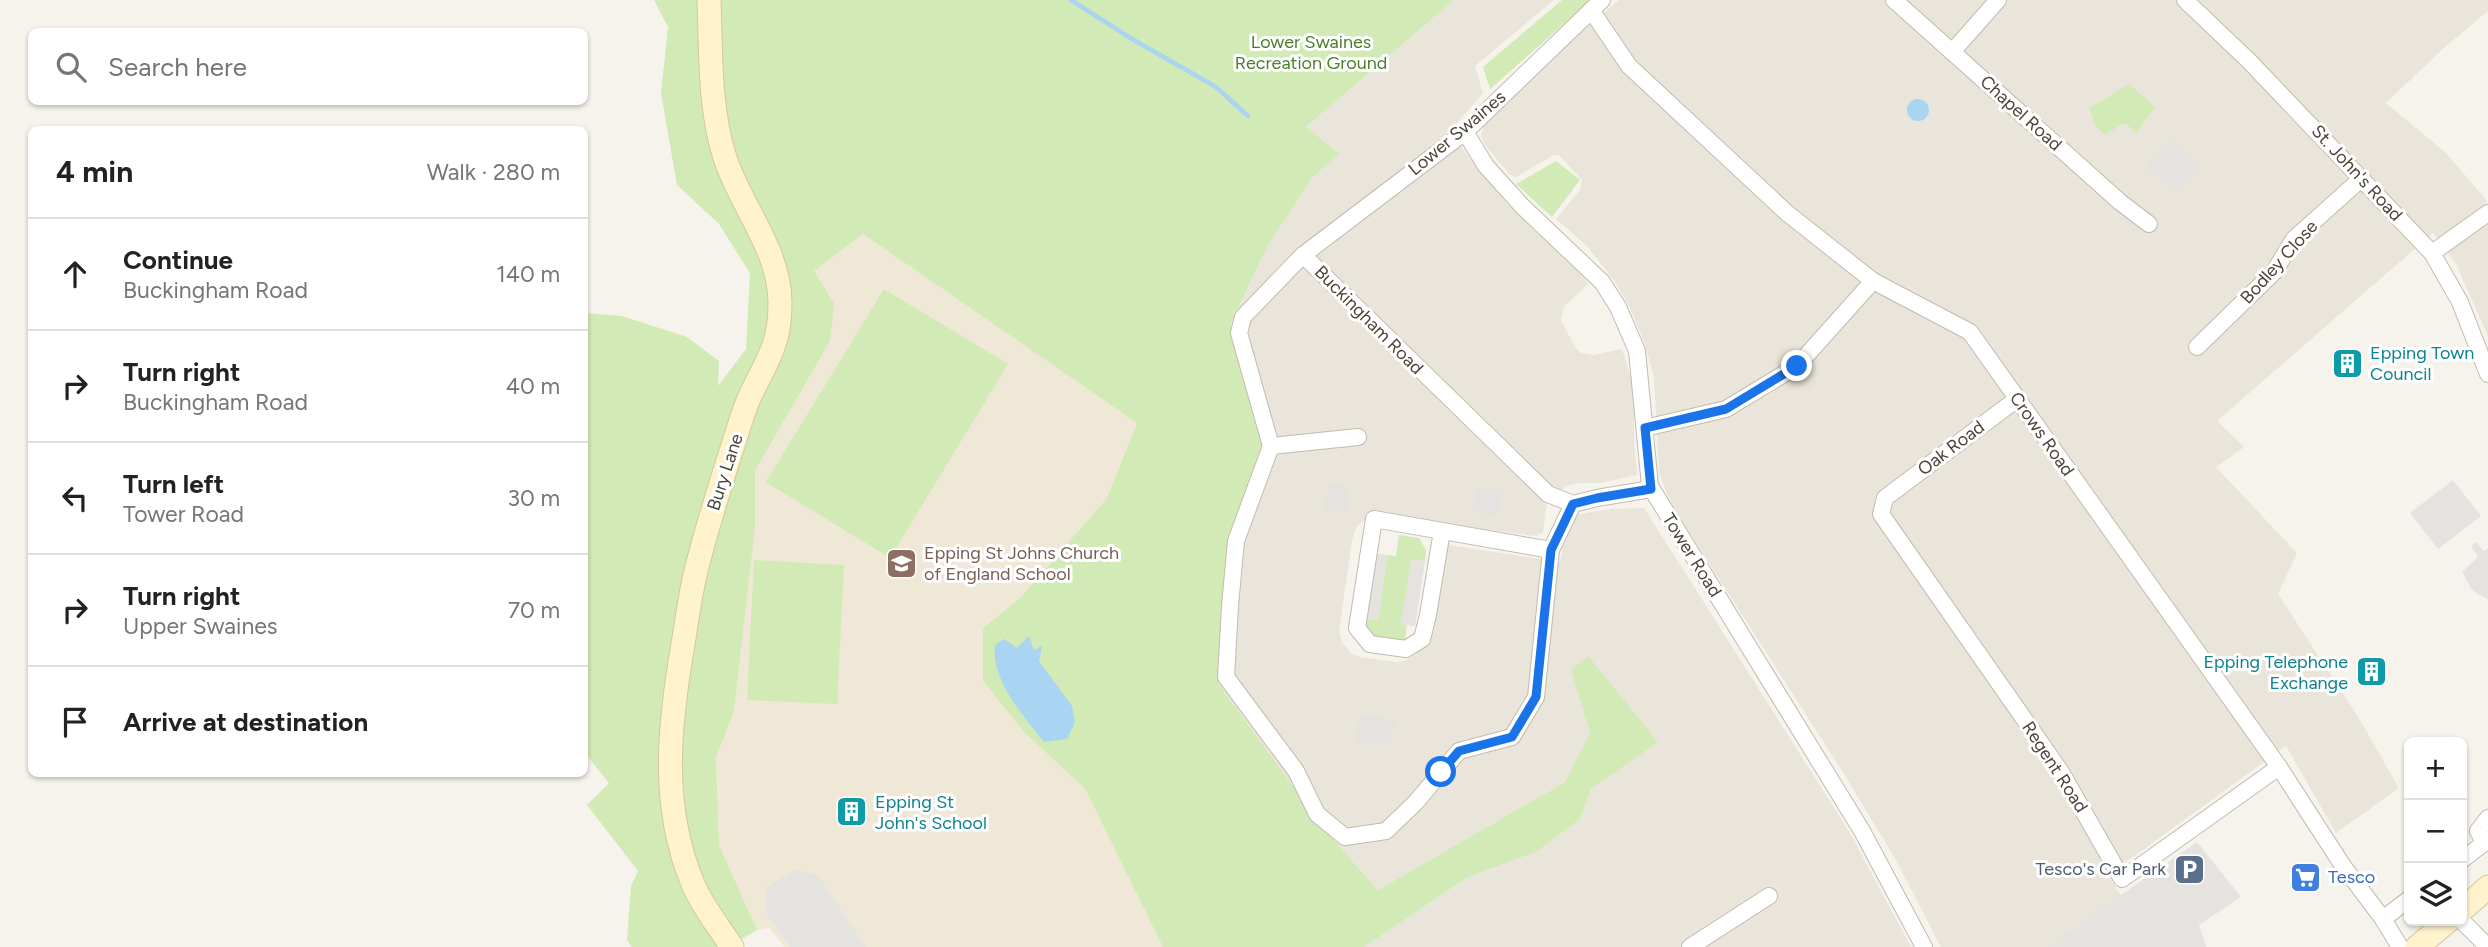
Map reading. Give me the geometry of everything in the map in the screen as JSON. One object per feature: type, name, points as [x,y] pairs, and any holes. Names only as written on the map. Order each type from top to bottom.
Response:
[{"type":"main road","name":"Bury Lane","points":[[709,0],[712,76],[718,130],[736,186],[763,237],[776,270],[780,302],[779,327],[773,352],[749,397],[718,490],[695,573],[670,733],[670,783],[678,836],[694,885],[732,947]]},
{"type":"main road","points":[[2467,905],[2488,887]]},
{"type":"main road","points":[[2417,947],[2442,926]]},
{"type":"street","name":"Chapel Road","points":[[1894,0],[2149,225]]},
{"type":"street","points":[[1952,52],[1998,0]]},
{"type":"street","name":"St. John's Road","points":[[2185,0],[2249,61],[2432,253],[2460,302],[2488,374]]},
{"type":"street","name":"Lower Swaines","points":[[1303,255],[1465,132],[1597,5]]},
{"type":"street","name":"Crows Road","points":[[1597,5],[1629,66],[1787,213],[1873,281],[1970,332],[2279,767],[2343,866],[2383,919],[2400,947]]},
{"type":"street","name":"Tower Road","points":[[1465,132],[1486,166],[1602,282],[1610,294],[1637,351],[1651,489],[1862,831],[1924,947]]},
{"type":"street","name":"Bodley Close","points":[[2197,347],[2274,272],[2294,239],[2362,178]]},
{"type":"street","points":[[2432,253],[2488,213]]},
{"type":"street","name":"Buckingham Road","points":[[1271,446],[1239,333],[1243,317],[1303,255],[1548,494],[1573,504]]},
{"type":"street","points":[[1645,428],[1726,409],[1797,366],[1873,281]]},
{"type":"street","name":"Oak Road","points":[[1885,498],[2017,399]]},
{"type":"street","points":[[1358,437],[1271,446],[1236,541],[1226,677],[1296,771],[1317,814],[1345,837],[1386,831],[1416,802],[1459,751],[1512,737],[1536,697],[1551,550],[1573,504],[1651,489]]},
{"type":"street","name":"Regent Road","points":[[1885,498],[1881,514],[2061,772],[2122,879],[2279,767]]},
{"type":"street","points":[[1442,531],[1422,639],[1406,649],[1370,644],[1357,628],[1374,519],[1551,550]]},
{"type":"street","points":[[2467,856],[2484,843],[2479,831],[2488,818]]},
{"type":"street","points":[[1690,947],[1769,896]]},
{"type":"street","points":[[2383,919],[2404,903]]},
{"type":"street","points":[[2467,926],[2487,947]]},
{"type":"shaded area","points":[[1454,0],[1554,0],[1475,66],[1483,93],[1449,132],[1507,204],[1581,273],[1588,284],[1564,307],[1561,320],[1581,353],[1593,355],[1622,349],[1631,378],[1634,401],[1637,475],[1600,483],[1566,486],[1547,502],[1543,532],[1536,536],[1379,515],[1367,518],[1357,526],[1352,541],[1339,631],[1342,642],[1352,654],[1360,657],[1397,662],[1416,655],[1423,644],[1442,544],[1560,562],[1567,526],[1573,515],[1612,509],[1644,508],[1850,833],[1911,947],[1364,947],[1468,877],[1536,852],[1580,819],[1591,789],[1657,742],[1571,670],[1590,733],[1565,782],[1378,890],[1330,836],[1218,684],[1227,545],[1267,447],[1231,325],[1266,249],[1312,178],[1339,154],[1305,128]]},
{"type":"shaded area","points":[[1619,0],[2488,0],[2488,11],[2446,46],[2386,103],[2446,153],[2488,205],[2488,336],[2456,264],[2433,233],[2217,421],[2244,447],[2216,467],[2297,553],[2278,594],[2357,715],[2399,788],[2336,833],[2286,746],[2107,873],[2121,896],[2046,947],[1941,947],[1896,860],[1844,774],[1667,494],[1659,472],[1654,377],[1645,344],[1616,283],[1587,246],[1556,219],[1580,190],[1582,180],[1559,155],[1554,155],[1516,177],[1510,175],[1485,145],[1481,136],[1484,125],[1575,37]]},
{"type":"shaded area","points":[[2169,138],[2201,167],[2176,195],[2145,167]]},
{"type":"shaded area","name":"Epping St Johns Church of England School","points":[[863,234],[1137,423],[1107,498],[1020,598],[983,628],[983,681],[1024,732],[1085,789],[1163,947],[784,947],[770,928],[757,930],[719,845],[716,758],[734,711],[755,528],[755,471],[830,341],[813,271]]},
{"type":"shaded area","points":[[2453,480],[2481,516],[2438,549],[2410,513]]},
{"type":"shaded area","points":[[1327,484],[1350,487],[1347,513],[1324,510]]},
{"type":"shaded area","points":[[1476,488],[1502,491],[1499,516],[1473,513]]},
{"type":"shaded area","points":[[2477,542],[2483,551],[2488,549],[2488,600],[2472,590],[2462,572],[2478,557],[2471,546]]},
{"type":"shaded area","points":[[1373,553],[1387,555],[1378,620],[1364,618]]},
{"type":"shaded area","points":[[1411,559],[1425,561],[1415,626],[1401,624]]},
{"type":"shaded area","points":[[1359,715],[1395,719],[1392,746],[1356,742]]},
{"type":"shaded area","name":"Tesco's Car Park","points":[[2197,842],[2241,897],[2199,925],[2206,947],[2046,947]]},
{"type":"shaded area","points":[[796,870],[818,875],[866,947],[790,947],[766,913],[766,887]]},
{"type":"green space","name":"Lower Swaines Recreation Ground","points":[[654,0],[1454,0],[1306,127],[1339,154],[1312,178],[1266,249],[1231,324],[1267,447],[1227,545],[1218,684],[1330,836],[1378,890],[1565,782],[1590,733],[1571,670],[1588,656],[1658,742],[1591,789],[1580,819],[1536,852],[1468,877],[1364,947],[1163,947],[1085,789],[1024,732],[983,681],[983,628],[1020,598],[1107,498],[1137,423],[863,234],[814,271],[834,304],[830,341],[755,471],[755,528],[734,711],[716,758],[719,845],[757,930],[728,947],[632,947],[627,940],[631,886],[638,871],[587,805],[609,783],[588,757],[588,313],[622,316],[687,337],[719,361],[718,386],[746,349],[750,273],[719,224],[677,185],[661,93],[668,27]]},
{"type":"green space","points":[[1562,0],[1591,0],[1490,89],[1483,67]]},
{"type":"green space","points":[[2129,84],[2155,107],[2135,133],[2128,125],[2122,124],[2105,135],[2095,126],[2090,108]]},
{"type":"green space","points":[[1556,161],[1580,180],[1552,217],[1516,184]]},
{"type":"green space","points":[[884,289],[1008,364],[890,558],[766,482]]},
{"type":"green space","points":[[1399,535],[1419,538],[1426,550],[1425,561],[1411,560],[1402,624],[1407,625],[1404,646],[1372,641],[1361,627],[1364,618],[1378,620],[1387,555],[1396,556]]},
{"type":"green space","points":[[754,560],[844,565],[837,704],[747,700]]},
{"type":"water","points":[[1918,99],[1926,102],[1929,110],[1926,118],[1918,121],[1910,118],[1907,110],[1910,102]]},
{"type":"water","points":[[1029,636],[1034,650],[1042,646],[1039,661],[1072,706],[1075,722],[1067,739],[1044,742],[1010,697],[998,672],[995,645],[1004,639],[1017,648]]},
{"type":"waterway","points":[[1071,0],[1216,87],[1248,116]]},
{"type":"place","name":"Epping Town Council","points":[[2347,363]]},
{"type":"place","name":"Epping St Johns Church of England School","points":[[901,563]]},
{"type":"place","name":"Epping Telephone Exchange","points":[[2371,672]]},
{"type":"place","name":"Epping St John's School","points":[[852,812]]},
{"type":"place","name":"Tesco's Car Park","points":[[2189,869]]},
{"type":"place","name":"Tesco","points":[[2305,877]]},
{"type":"route","points":[[1441,772],[1459,751],[1512,737],[1536,697],[1551,550],[1573,504],[1651,489],[1645,428],[1726,409],[1797,366]]}]
